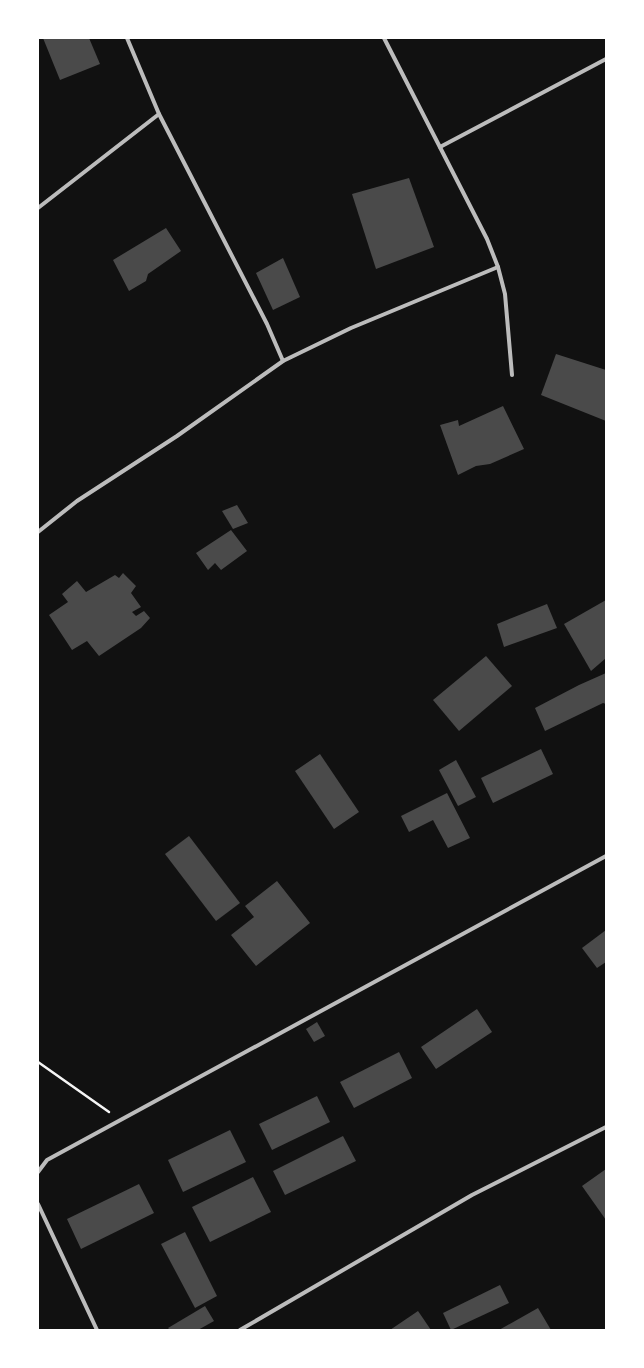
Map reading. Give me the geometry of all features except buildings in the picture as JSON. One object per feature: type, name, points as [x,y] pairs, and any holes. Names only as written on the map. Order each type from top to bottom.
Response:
[{"type":"street","points":[[127,38],[159,114],[267,324],[283,361]]},
{"type":"street","points":[[384,38],[487,239],[498,267],[505,294],[512,375]]},
{"type":"street","points":[[440,147],[606,59]]},
{"type":"street","points":[[38,208],[159,114]]},
{"type":"street","points":[[38,532],[77,501],[177,436],[283,361],[351,328],[498,267]]},
{"type":"street","points":[[38,1172],[47,1160],[606,856]]},
{"type":"street","points":[[240,1330],[472,1195],[606,1127]]},
{"type":"street","points":[[38,1204],[47,1220],[97,1330]]},
{"type":"path","points":[[38,1062],[121,1120]]}]
